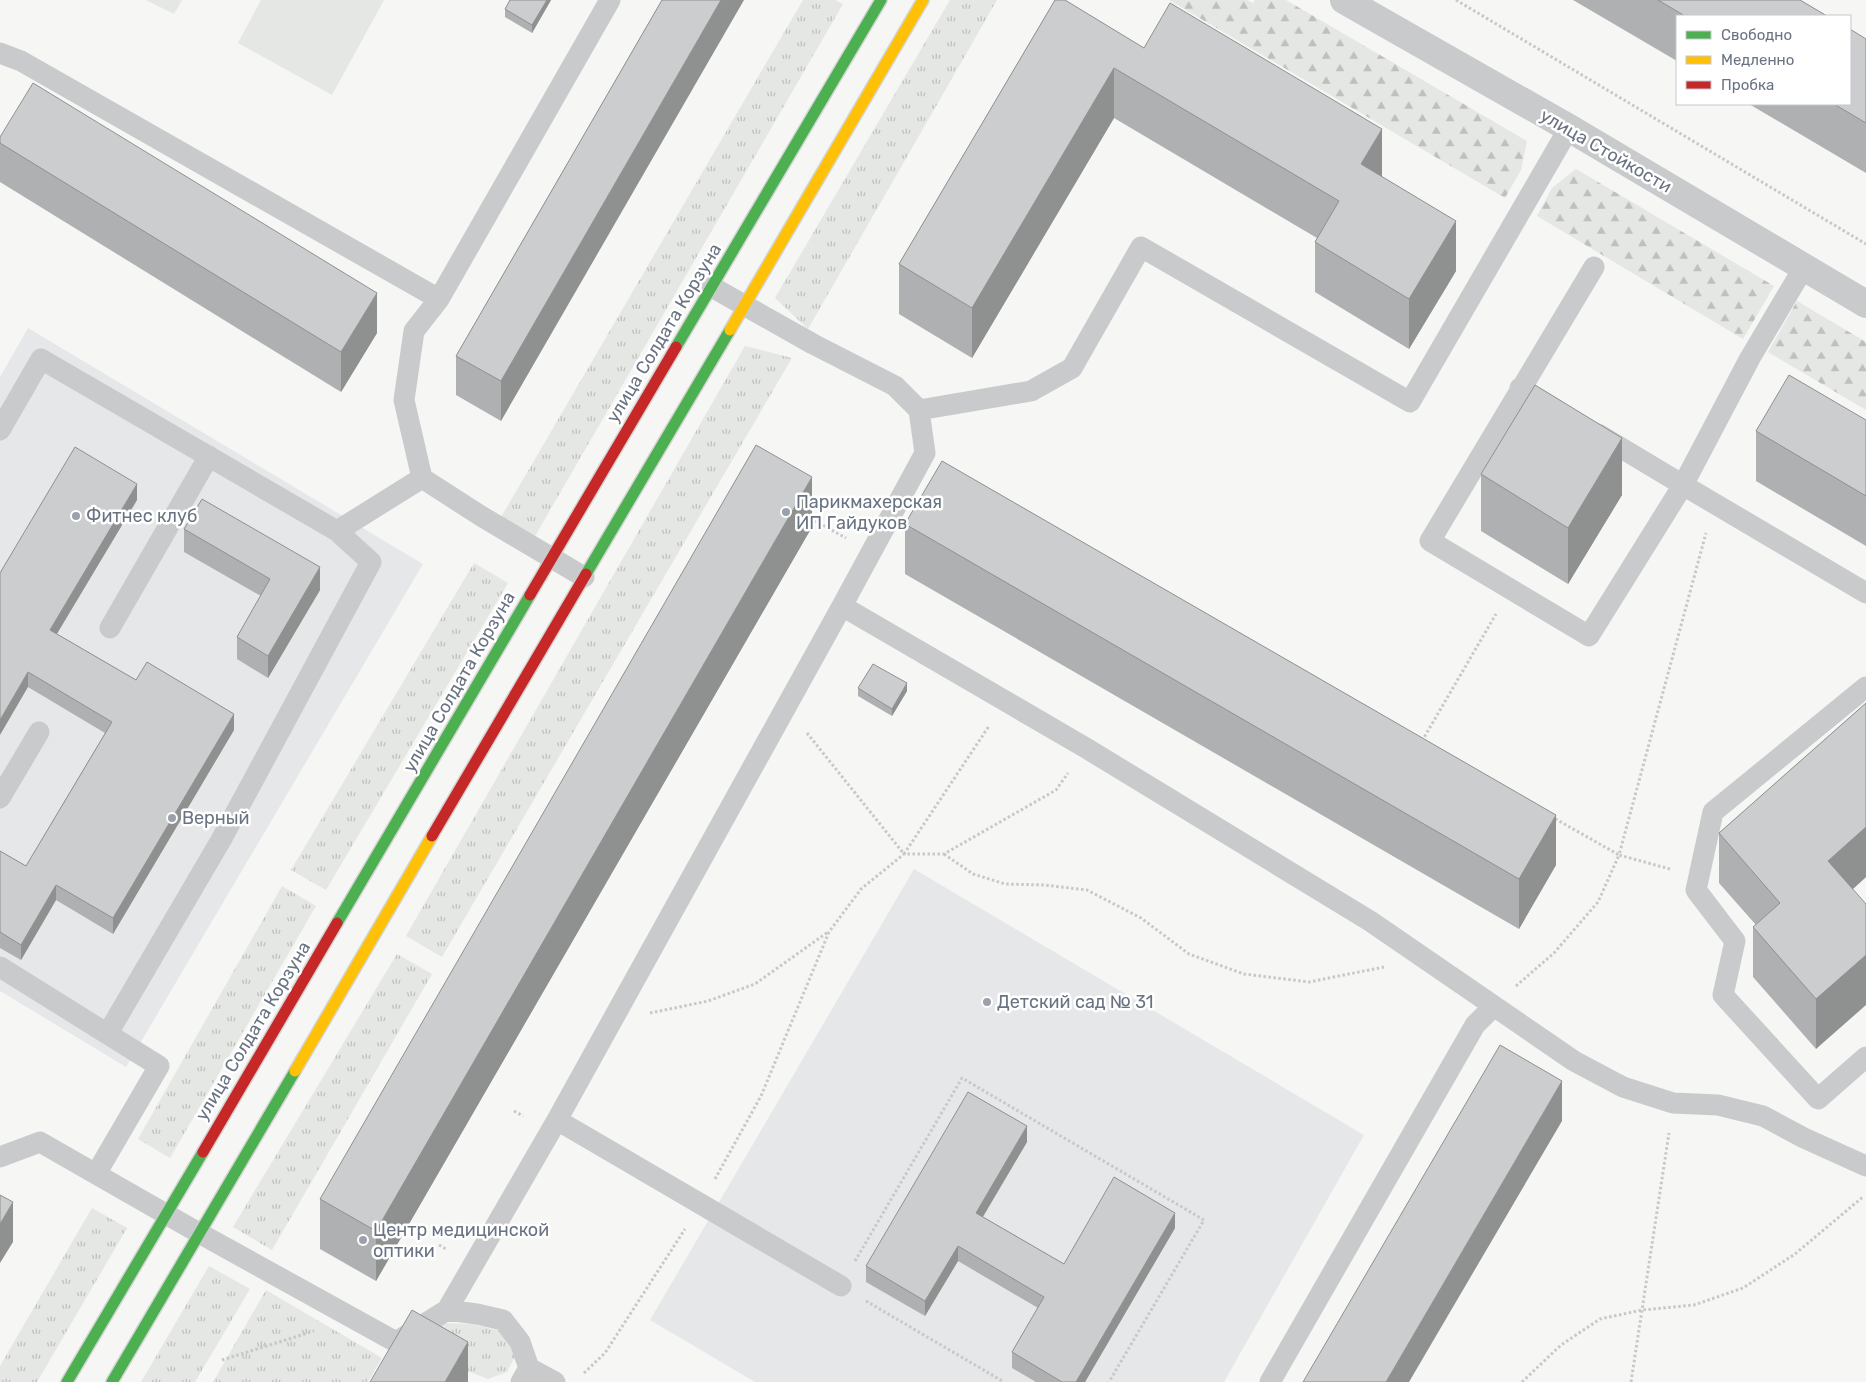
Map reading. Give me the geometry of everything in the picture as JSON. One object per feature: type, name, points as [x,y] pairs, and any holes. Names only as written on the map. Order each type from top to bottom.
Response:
[{"type":"street","name":"улица Солдата Корзуна","points":[[67,1382],[881,0]]},
{"type":"street","points":[[112,1382],[924,0]]},
{"type":"street","name":"улица Стойкости","points":[[1344,0],[1569,128],[1866,304]]},
{"type":"lane","points":[[584,577],[422,478],[404,400],[414,330],[440,299],[610,0]]},
{"type":"lane","points":[[0,53],[29,66],[440,299]]},
{"type":"lane","points":[[919,410],[1031,391],[1072,368],[1141,247],[1410,402],[1569,128]]},
{"type":"lane","points":[[1594,267],[1430,541],[1589,636],[1683,485],[1750,358],[1804,267]]},
{"type":"lane","points":[[0,1158],[40,1142],[165,1214],[396,1342],[447,1310],[557,1120],[842,606],[924,453],[919,410],[895,386],[813,344],[712,287]]},
{"type":"lane","points":[[0,430],[41,359],[337,531],[371,562],[221,840],[108,1033]]},
{"type":"lane","points":[[1520,388],[1866,593]]},
{"type":"lane","points":[[110,628],[209,456]]},
{"type":"lane","points":[[337,531],[422,478]]},
{"type":"lane","points":[[842,606],[1086,748],[1370,921],[1574,1061],[1622,1087],[1673,1102],[1718,1105],[1763,1116],[1804,1138],[1866,1166]]},
{"type":"lane","points":[[1866,687],[1713,812],[1696,890],[1735,941],[1722,995],[1818,1099],[1866,1057]]},
{"type":"lane","points":[[0,798],[39,732]]},
{"type":"lane","points":[[0,967],[159,1066],[96,1174]]},
{"type":"lane","points":[[1270,1382],[1476,1025],[1494,1006]]},
{"type":"lane","points":[[557,1120],[841,1286]]},
{"type":"lane","points":[[447,1310],[503,1320],[520,1342],[525,1375],[555,1382]]},
{"type":"path","points":[[1456,0],[1866,244]]},
{"type":"path","points":[[1494,1006],[1554,953],[1598,902],[1619,855],[1714,504]]},
{"type":"path","points":[[804,514],[871,552]]},
{"type":"path","points":[[1414,736],[1422,741],[1510,588]]},
{"type":"path","points":[[577,1378],[584,1374],[605,1353],[701,1204],[761,1096],[829,932],[860,889],[904,854],[1005,701]]},
{"type":"path","points":[[785,708],[821,748],[904,854]]},
{"type":"path","points":[[904,854],[944,854],[1056,790],[1086,748]]},
{"type":"path","points":[[1551,816],[1619,855],[1700,877]]},
{"type":"path","points":[[944,854],[973,874],[1005,884],[1044,885],[1087,890],[1140,918],[1189,954],[1244,974],[1309,982],[1385,966]]},
{"type":"path","points":[[613,1018],[660,1012],[708,1001],[755,984],[829,932]]},
{"type":"path","points":[[1004,1382],[841,1286],[962,1078],[1204,1220],[1109,1382]]},
{"type":"path","points":[[1631,1382],[1673,1102]]},
{"type":"path","points":[[1522,1382],[1561,1345],[1600,1319],[1642,1310],[1694,1305],[1743,1288],[1795,1254],[1866,1194]]},
{"type":"path","points":[[222,1360],[354,1319]]},
{"type":"shaded area","points":[[28,328],[423,564],[126,1067],[0,991],[0,377]]},
{"type":"shaded area","name":"Детский сад № 31","points":[[914,869],[1364,1135],[1224,1382],[755,1382],[650,1320]]},
{"type":"green space","points":[[146,0],[182,0],[174,14]]},
{"type":"green space","points":[[261,0],[384,0],[332,95],[238,43]]},
{"type":"green space","points":[[803,0],[835,0],[843,4],[531,543],[497,524]]},
{"type":"green space","points":[[950,0],[997,0],[808,329],[775,298]]},
{"type":"green space","points":[[1169,0],[1247,0],[1253,3],[1255,0],[1286,0],[1527,141],[1521,170],[1505,198]]},
{"type":"green space","points":[[1576,169],[1774,286],[1743,339],[1537,216],[1552,188]]},
{"type":"green space","points":[[1797,301],[1866,342],[1866,410],[1768,352]]},
{"type":"green space","points":[[745,346],[792,358],[442,957],[406,936]]},
{"type":"green space","points":[[474,563],[508,583],[326,890],[291,870]]},
{"type":"green space","points":[[282,886],[316,906],[170,1158],[138,1139]]},
{"type":"green space","points":[[397,954],[432,974],[272,1250],[233,1227]]},
{"type":"green space","points":[[92,1208],[127,1228],[37,1382],[0,1382],[0,1366]]},
{"type":"green space","points":[[209,1266],[250,1289],[195,1382],[141,1382]]},
{"type":"green space","points":[[266,1290],[382,1358],[368,1382],[213,1382]]},
{"type":"green space","points":[[441,1323],[471,1324],[506,1332],[516,1354],[507,1372],[488,1379],[460,1368],[430,1334]]},
{"type":"building","points":[[510,0],[547,0],[532,25],[505,9]]},
{"type":"building","points":[[662,0],[721,0],[501,381],[456,356]]},
{"type":"building","points":[[1055,0],[1065,0],[1144,48],[1170,3],[1382,129],[1361,164],[1456,221],[1409,299],[1315,242],[1339,201],[1114,68],[972,308],[899,264]]},
{"type":"building","points":[[1658,0],[1800,0],[1825,15],[1683,15]]},
{"type":"building","points":[[1851,30],[1866,39],[1866,123],[1836,105],[1851,105]]},
{"type":"building","points":[[33,83],[377,293],[341,352],[0,143],[0,137]]},
{"type":"building","points":[[1789,375],[1866,420],[1866,496],[1756,431]]},
{"type":"building","points":[[1535,385],[1622,438],[1568,528],[1481,474]]},
{"type":"building","points":[[756,445],[812,477],[376,1231],[320,1199]]},
{"type":"building","points":[[75,447],[137,484],[50,630],[136,680],[147,662],[234,714],[113,918],[56,885],[21,945],[0,932],[0,851],[26,866],[112,722],[28,672],[0,720],[0,573]]},
{"type":"building","points":[[942,461],[1556,815],[1519,879],[905,524]]},
{"type":"building","points":[[202,499],[320,567],[268,656],[237,637],[270,579],[184,529]]},
{"type":"building","points":[[873,664],[907,683],[892,709],[858,688]]},
{"type":"building","points":[[1866,703],[1866,827],[1828,861],[1866,904],[1866,955],[1816,999],[1753,927],[1780,903],[1719,833]]},
{"type":"building","points":[[1500,1045],[1562,1081],[1386,1382],[1303,1382]]},
{"type":"building","points":[[968,1092],[1027,1126],[976,1213],[1064,1264],[1114,1177],[1175,1213],[1076,1382],[1062,1382],[1012,1352],[1044,1297],[958,1246],[925,1301],[866,1266]]},
{"type":"building","points":[[0,1195],[13,1202],[0,1224]]},
{"type":"building","points":[[412,1310],[468,1342],[445,1382],[370,1382]]},
{"type":"traffic: fast","points":[[676,347],[881,0]]},
{"type":"traffic: fast","points":[[586,574],[730,330]]},
{"type":"traffic: fast","points":[[337,923],[530,595]]},
{"type":"traffic: fast","points":[[112,1382],[295,1071]]},
{"type":"traffic: fast","points":[[67,1382],[203,1152]]},
{"type":"traffic: slow","points":[[730,330],[923,0]]},
{"type":"traffic: slow","points":[[295,1071],[432,836]]},
{"type":"traffic: jam","points":[[530,595],[676,347]]},
{"type":"traffic: jam","points":[[432,836],[586,574]]},
{"type":"traffic: jam","points":[[203,1152],[337,923]]},
{"type":"place","name":"Парикмахерская ИП Гайдуков","points":[[786,512]]},
{"type":"place","name":"Фитнес клуб","points":[[76,516]]},
{"type":"place","name":"Верный","points":[[172,818]]},
{"type":"place","name":"Детский сад № 31","points":[[987,1002]]},
{"type":"place","name":"Центр медицинской оптики","points":[[363,1240]]}]
